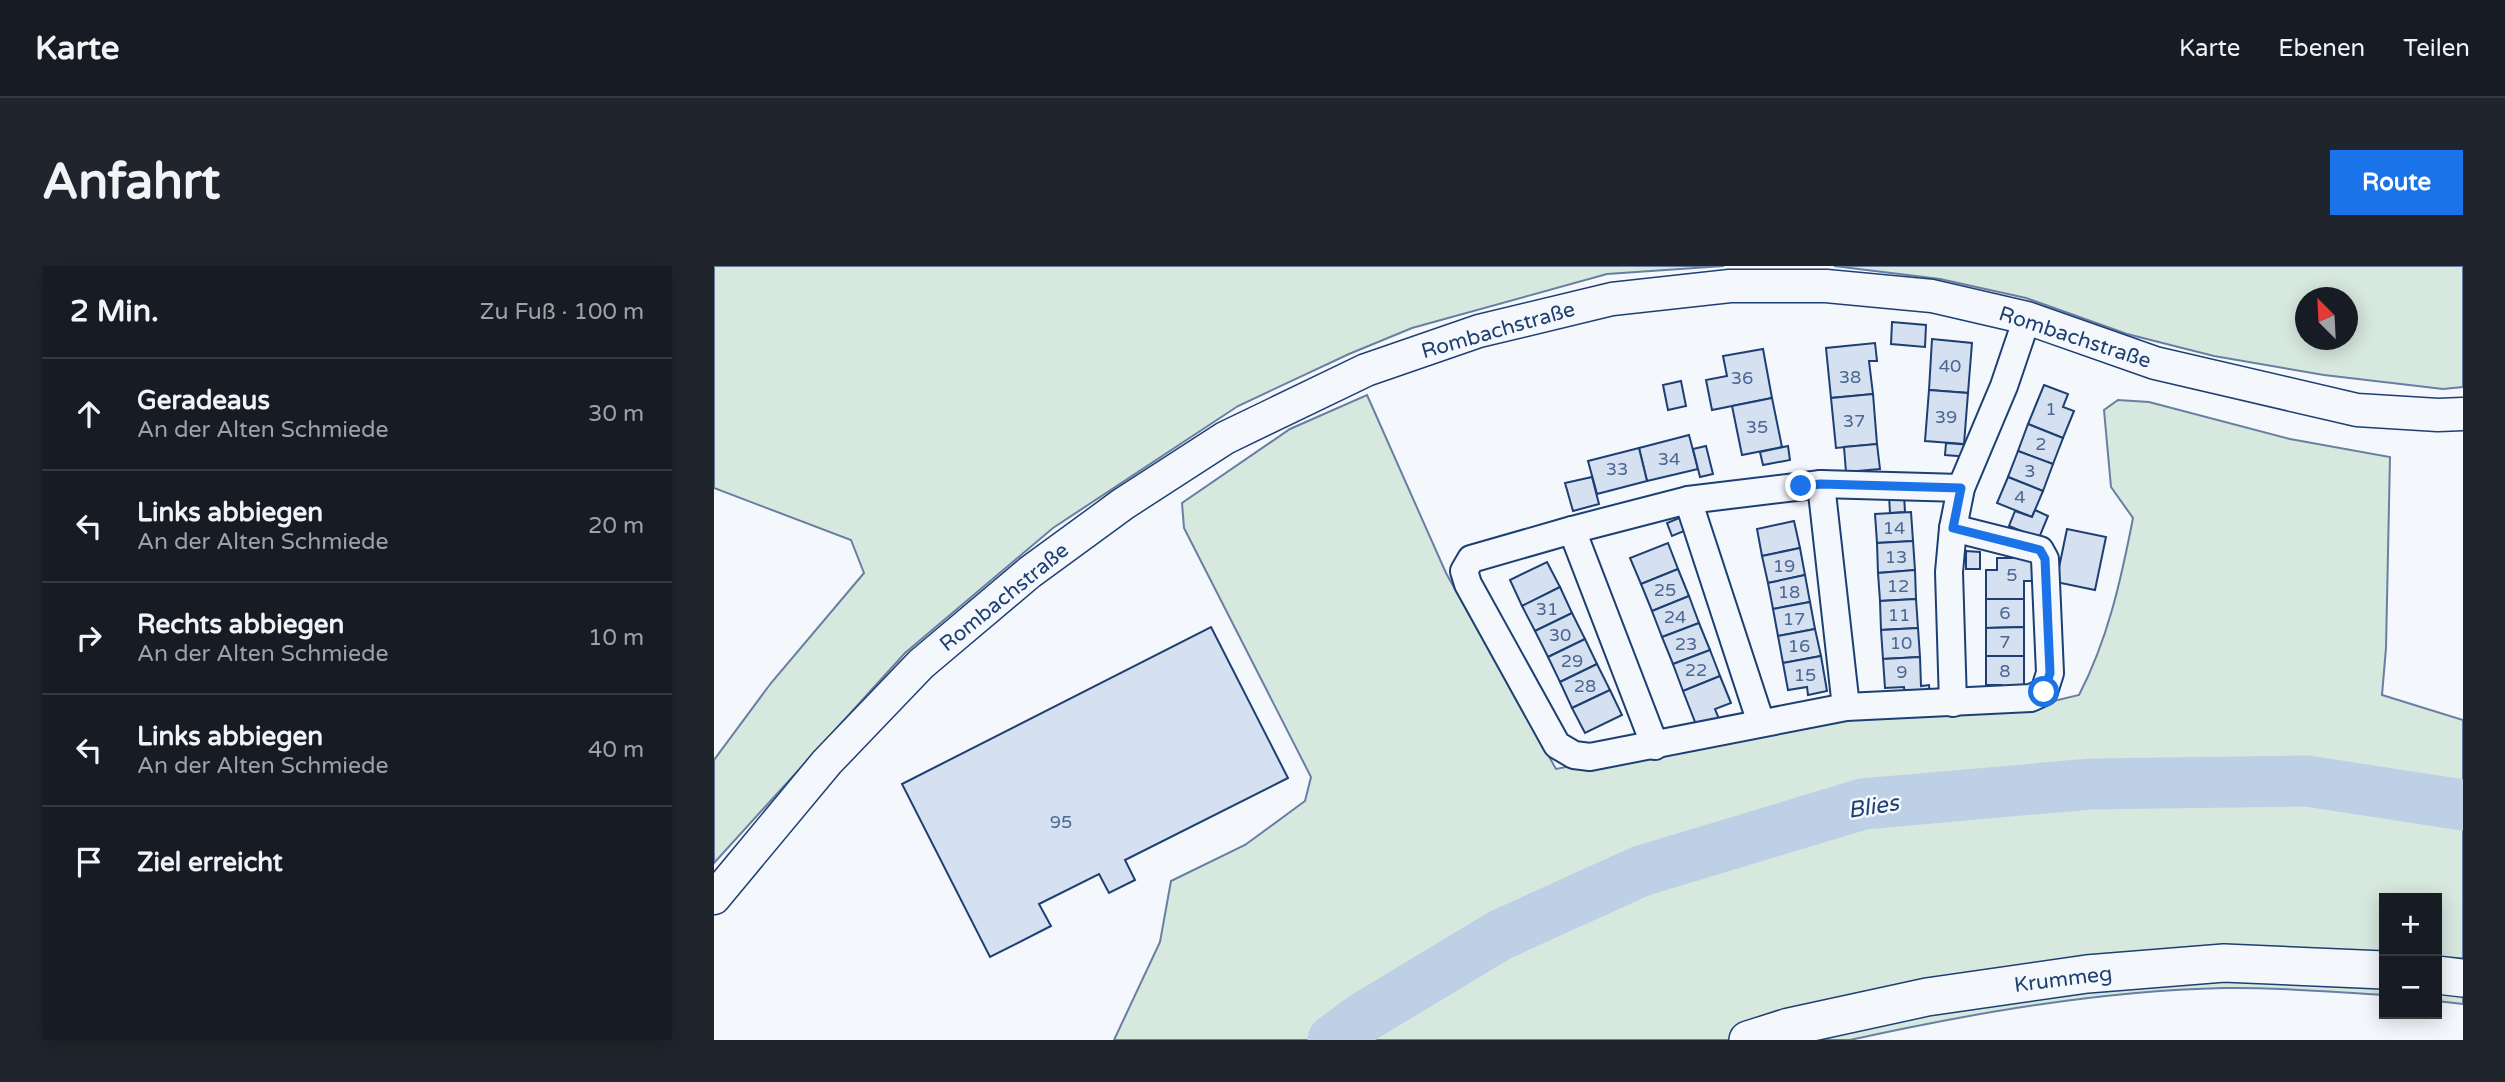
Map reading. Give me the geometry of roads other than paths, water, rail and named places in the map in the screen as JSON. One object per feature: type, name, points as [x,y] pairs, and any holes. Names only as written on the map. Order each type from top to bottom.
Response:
[{"type":"main road","name":"Krummeg","points":[[1748,1040],[1789,1027],[1927,997],[2087,974],[2224,963],[2379,970]]},
{"type":"main road","points":[[2442,976],[2463,978]]},
{"type":"street","name":"Rombachstraße","points":[[714,898],[827,762],[921,664],[1030,572],[1123,504],[1225,438],[1366,370],[1479,331],[1612,299],[1730,286],[1826,286],[1933,296],[2027,318],[2155,363],[2343,407],[2424,415],[2463,414]]},
{"type":"street","points":[[1953,703],[1949,572],[1953,528],[1961,488],[2004,386],[2027,318]]},
{"type":"street","points":[[1953,528],[2040,550],[2045,559],[2050,673],[2044,692],[2031,698],[1846,707],[1590,757],[1574,755],[1557,745],[1468,584],[1464,571],[1471,559],[1688,500],[1821,484],[1961,488]]},
{"type":"street","points":[[1821,484],[1846,707]]},
{"type":"street","points":[[1688,500],[1761,723]]},
{"type":"street","points":[[1572,530],[1655,746]]},
{"type":"waterway","name":"Blies","points":[[1333,1040],[1364,1017],[1500,935],[1641,871],[1863,804],[2091,784],[2307,781],[2463,805]]}]
